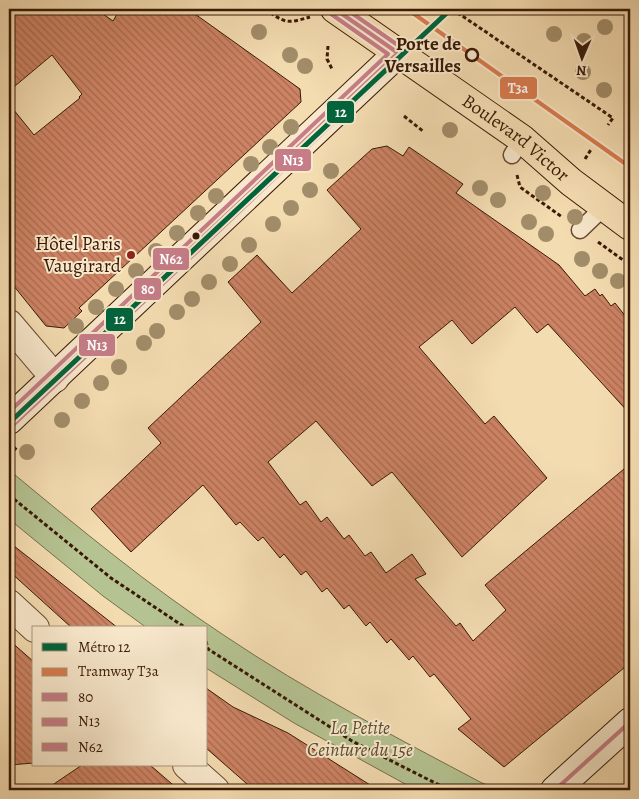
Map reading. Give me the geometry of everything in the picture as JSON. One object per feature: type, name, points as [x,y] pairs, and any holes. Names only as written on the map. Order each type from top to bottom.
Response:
[{"type":"main road","name":"Boulevard Victor","points":[[323,13],[398,53],[517,147],[571,182],[630,226]]},
{"type":"main road","points":[[9,420],[398,53]]},
{"type":"main road","points":[[9,324],[55,378]]},
{"type":"main road","points":[[9,604],[33,626]]},
{"type":"main road","points":[[555,790],[630,722]]},
{"type":"main road","points":[[188,766],[214,790]]},
{"type":"lane","points":[[580,230],[604,207]]},
{"type":"path","points":[[265,9],[284,22],[291,23],[323,13]]},
{"type":"path","points":[[452,9],[613,118],[608,125]]},
{"type":"path","points":[[328,46],[327,59],[332,69]]},
{"type":"path","points":[[404,116],[424,132]]},
{"type":"path","points":[[517,147],[520,187],[630,265]]},
{"type":"path","points":[[9,495],[110,578],[183,626]]},
{"type":"path","points":[[208,649],[352,742],[449,790]]},
{"type":"green space","name":"La Petite Ceinture du 15e","points":[[9,470],[142,577],[197,617],[256,656],[319,695],[384,731],[482,783],[501,790],[416,790],[294,723],[208,669],[208,626],[144,626],[103,596],[9,519]]},
{"type":"building","points":[[9,9],[96,9],[113,21],[120,9],[188,9],[300,89],[301,102],[79,308],[82,311],[64,328],[46,326],[9,280],[9,104],[34,135],[80,98],[82,94],[52,55],[9,91]]},
{"type":"building","points":[[387,146],[403,156],[409,147],[463,184],[456,193],[559,265],[585,296],[595,289],[600,296],[602,294],[611,306],[615,303],[630,322],[630,414],[548,324],[537,333],[515,307],[472,344],[452,320],[419,347],[485,424],[494,416],[547,478],[462,557],[392,472],[372,486],[316,421],[268,462],[300,505],[306,501],[321,522],[327,517],[344,539],[349,535],[365,556],[371,552],[386,573],[412,554],[426,574],[415,579],[456,626],[460,623],[473,641],[506,610],[485,585],[630,464],[630,663],[504,767],[458,729],[471,719],[434,674],[430,677],[413,656],[409,660],[391,639],[387,643],[370,622],[366,626],[349,605],[344,609],[327,588],[322,592],[306,571],[301,575],[284,554],[280,558],[263,537],[258,541],[240,522],[236,525],[203,485],[131,552],[91,509],[161,443],[148,428],[261,322],[228,282],[257,255],[292,293],[361,229],[327,190],[372,149]]},
{"type":"building","points":[[9,542],[115,626],[70,626],[9,571]]},
{"type":"building","points":[[9,640],[32,660],[32,763],[9,765]]},
{"type":"building","points":[[208,689],[233,707],[288,733],[378,790],[254,790],[208,750]]},
{"type":"building","points":[[81,766],[151,766],[179,790],[45,790]]},
{"type":"metro line","name":"12","points":[[9,423],[451,9]]},
{"type":"tram line","name":"T3a","points":[[407,9],[630,167]]},
{"type":"transit line","name":"80","points":[[9,420],[398,53],[335,9]]},
{"type":"transit line","name":"N13","points":[[13,425],[403,57],[402,48],[346,9]]},
{"type":"transit line","name":"N62","points":[[9,412],[388,54],[331,14]]},
{"type":"transit line","name":"80","points":[[555,790],[630,722]]},
{"type":"place","name":"Porte de Versailles","points":[[472,55]]},
{"type":"place","name":"Hôtel Paris Vaugirard","points":[[131,255]]}]
